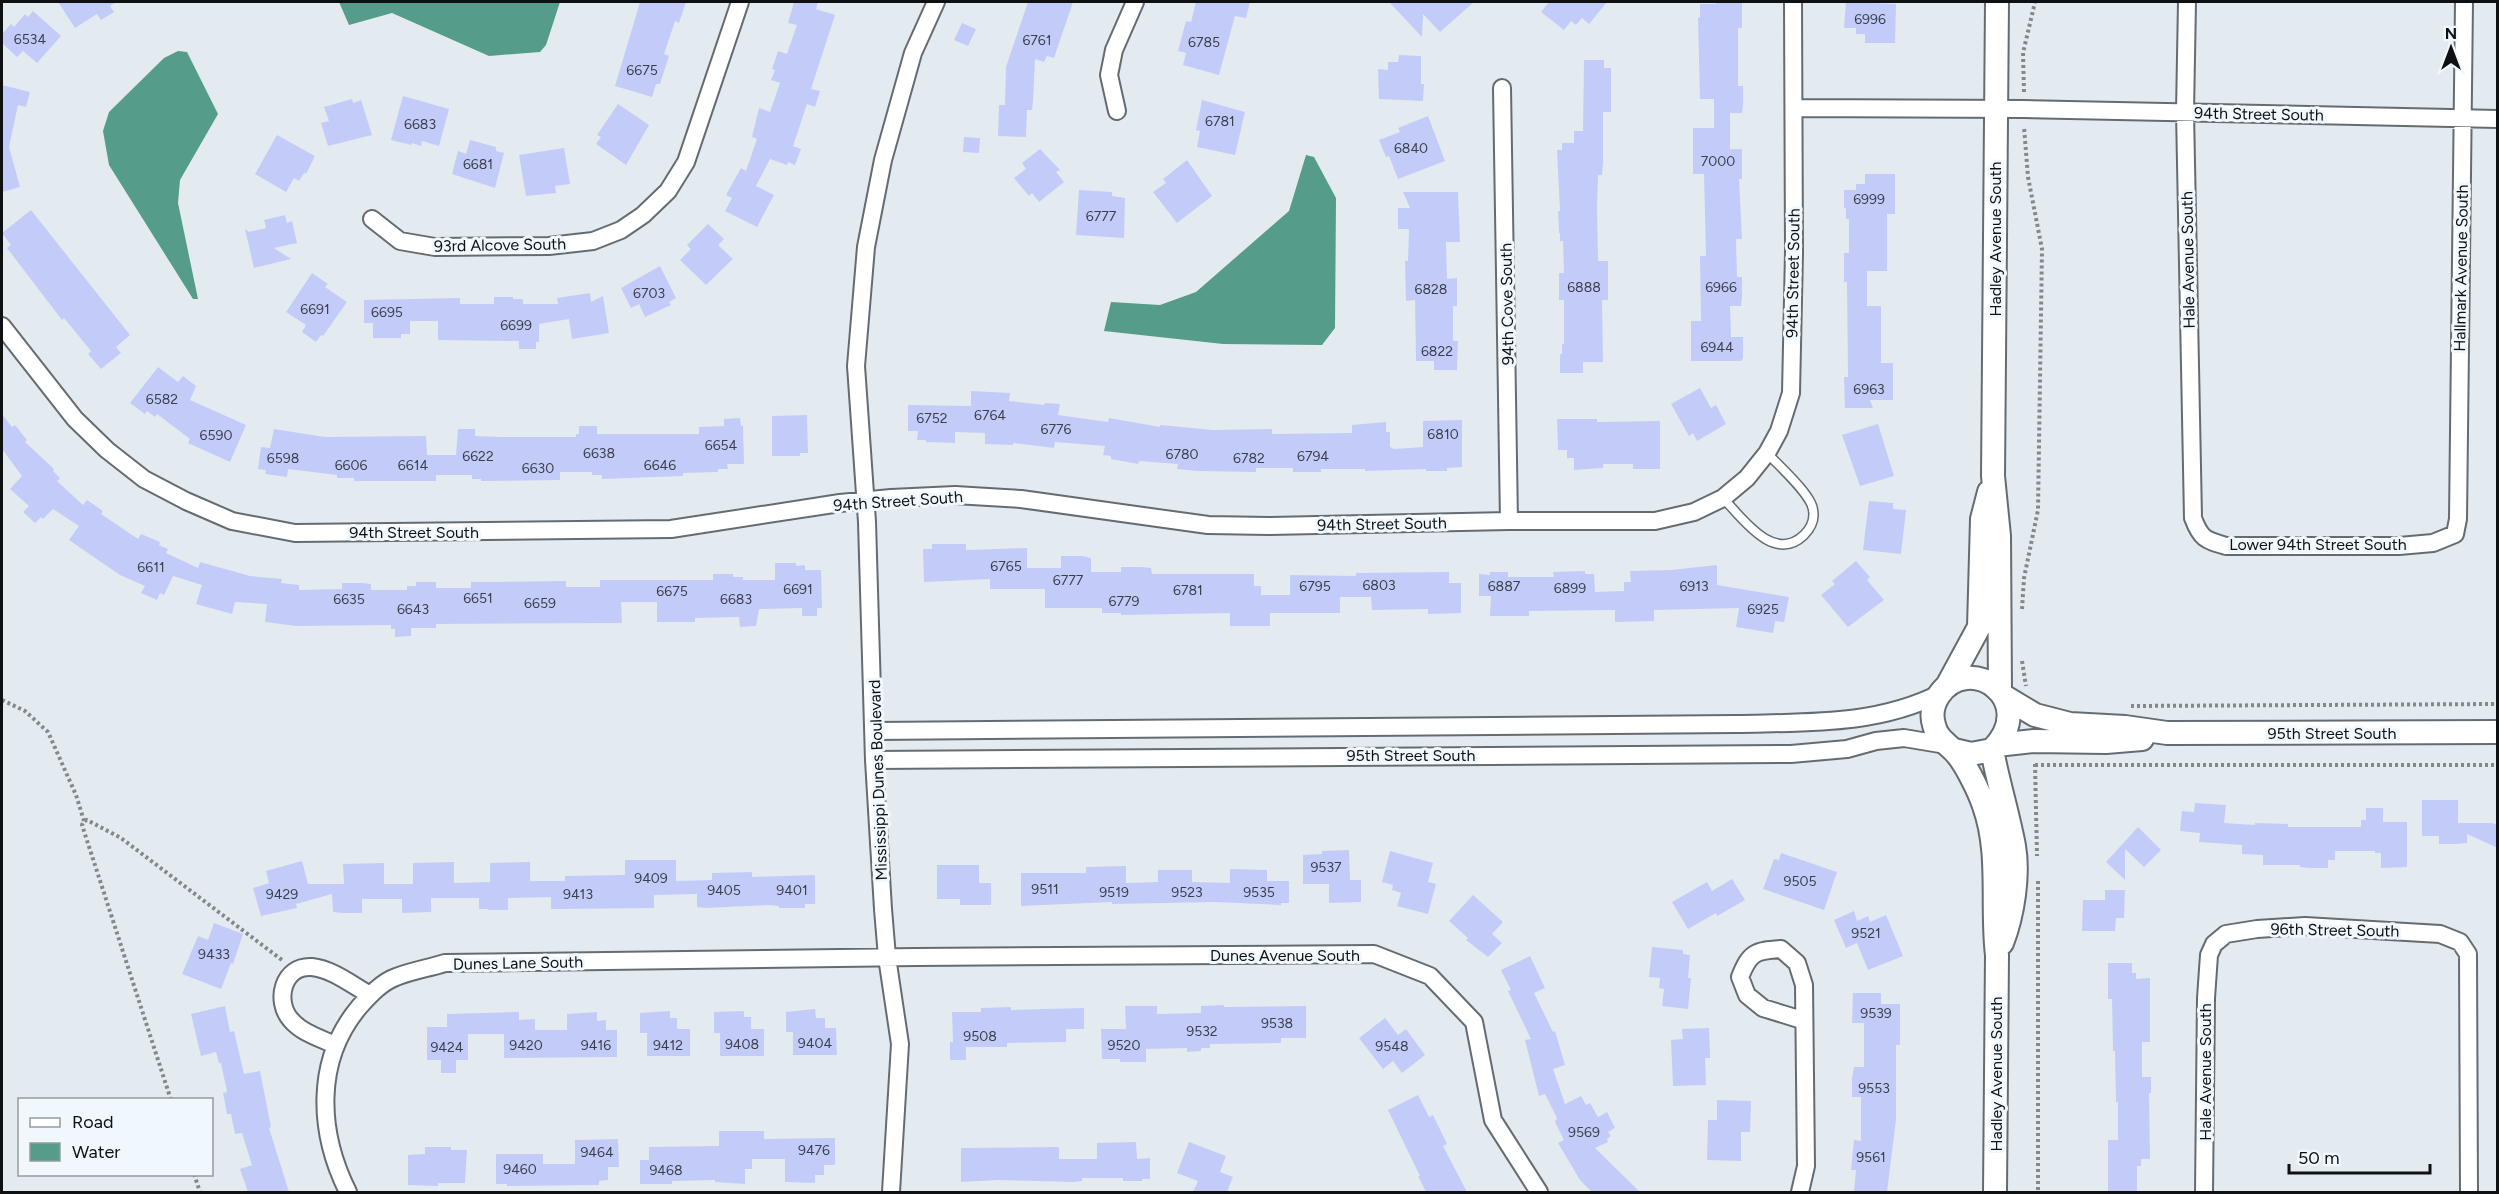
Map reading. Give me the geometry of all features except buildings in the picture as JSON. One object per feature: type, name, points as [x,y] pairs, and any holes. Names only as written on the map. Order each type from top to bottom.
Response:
[{"type":"street","name":"93rd Alcove South","points":[[372,219],[400,241],[435,247],[549,246],[593,241],[621,230],[643,215],[668,191],[686,162],[740,2]]},
{"type":"street","name":"Mississippi Dunes Boulevard","points":[[891,1192],[900,1044],[887,957],[874,760],[875,731],[865,501],[856,366],[866,247],[883,160],[913,53],[936,2]]},
{"type":"street","points":[[1117,111],[1109,75],[1114,50],[1135,2]]},
{"type":"street","points":[[1793,2],[1794,108]]},
{"type":"street","name":"Hadley Avenue South","points":[[1997,2],[1993,476],[1999,536],[2002,694]]},
{"type":"street","name":"Hale Avenue South","points":[[2187,2],[2184,112],[2193,518]]},
{"type":"street","name":"Hallmark Avenue South","points":[[2455,534],[2458,519],[2464,2]]},
{"type":"street","name":"94th Cove South","points":[[1502,88],[1509,521]]},
{"type":"street","name":"94th Street South","points":[[2,326],[75,419],[107,450],[144,479],[232,521],[295,533],[671,529],[865,501],[955,495],[1021,499],[1208,525],[1655,521],[1694,512],[1723,498],[1747,478],[1767,453],[1779,430],[1791,393],[1794,108],[1996,109],[2498,119]]},
{"type":"street","name":"Hadley Avenue South","points":[[1944,689],[1979,627],[1982,519],[1993,476]]},
{"type":"street","name":"Lower 94th Street South","points":[[2193,518],[2199,533],[2207,540],[2226,546],[2399,546],[2433,543],[2455,534]]},
{"type":"street","points":[[1974,678],[1992,684],[2002,694],[2008,705],[2009,722],[2007,730],[1994,747],[1971,754],[1950,748],[1939,738],[1933,720],[1933,710],[1944,689],[1956,681],[1974,678]]},
{"type":"street","name":"95th Street South","points":[[875,731],[1735,724],[1848,720],[1902,710],[1944,689]]},
{"type":"street","name":"95th Street South","points":[[2002,694],[2035,715],[2070,724],[2125,727],[2167,733],[2498,732]]},
{"type":"street","name":"95th Street South","points":[[1994,747],[2034,741],[2134,741],[2167,733]]},
{"type":"street","name":"95th Street South","points":[[874,760],[1791,754],[1847,749],[1876,741],[1904,738],[1950,748]]},
{"type":"street","name":"Hadley Avenue South","points":[[1994,747],[2014,848],[2012,896],[2007,931],[1997,955]]},
{"type":"street","name":"Hadley Avenue South","points":[[1950,748],[1984,804],[1991,828],[1997,955],[1995,1192]]},
{"type":"street","name":"96th Street South","points":[[2210,952],[2214,944],[2226,934],[2257,929],[2305,926],[2440,934],[2460,942],[2468,954],[2469,1192]]},
{"type":"street","points":[[1800,1192],[1806,1166],[1802,1020],[1804,985],[1797,963],[1781,949],[1762,951],[1747,959],[1740,977],[1747,995],[1763,1008],[1802,1020]]},
{"type":"street","name":"Hale Avenue South","points":[[2205,1192],[2206,998],[2210,952]]},
{"type":"street","name":"Dunes Avenue South","points":[[887,957],[1374,954],[1430,976],[1474,1022],[1493,1120],[1539,1192]]},
{"type":"street","name":"Dunes Lane South","points":[[348,1192],[334,1164],[324,1102],[335,1045],[350,1018],[370,995],[394,977],[445,963],[887,957]]},
{"type":"street","points":[[335,1045],[303,1031],[290,1019],[282,1004],[283,989],[290,973],[300,967],[314,967],[327,971],[370,995]]},
{"type":"lane","points":[[1723,498],[1751,528],[1778,545],[1797,541],[1811,528],[1814,509],[1805,495],[1767,453]]},
{"type":"path","points":[[2024,92],[2023,53],[2036,2]]},
{"type":"path","points":[[2022,613],[2024,578],[2038,510],[2042,249],[2028,177],[2024,127]]},
{"type":"path","points":[[2021,654],[2026,686],[2032,694]]},
{"type":"path","points":[[2,700],[25,711],[48,732],[76,795],[84,821],[82,825],[170,1098]]},
{"type":"path","points":[[2127,706],[2498,704]]},
{"type":"path","points":[[2034,755],[2037,863]]},
{"type":"path","points":[[2035,765],[2498,765]]},
{"type":"path","points":[[84,821],[99,825],[121,838],[295,970]]},
{"type":"path","points":[[2037,875],[2038,1192]]},
{"type":"path","points":[[195,1176],[200,1192]]},
{"type":"water","points":[[339,2],[560,2],[546,45],[540,52],[489,56],[392,13],[349,25]]},
{"type":"water","points":[[178,51],[187,52],[218,114],[180,180],[178,203],[198,299],[193,299],[109,165],[103,131],[109,112],[164,58]]},
{"type":"water","points":[[1306,155],[1314,157],[1336,198],[1335,328],[1322,345],[1223,344],[1104,331],[1111,302],[1160,305],[1196,292],[1289,211]]}]
